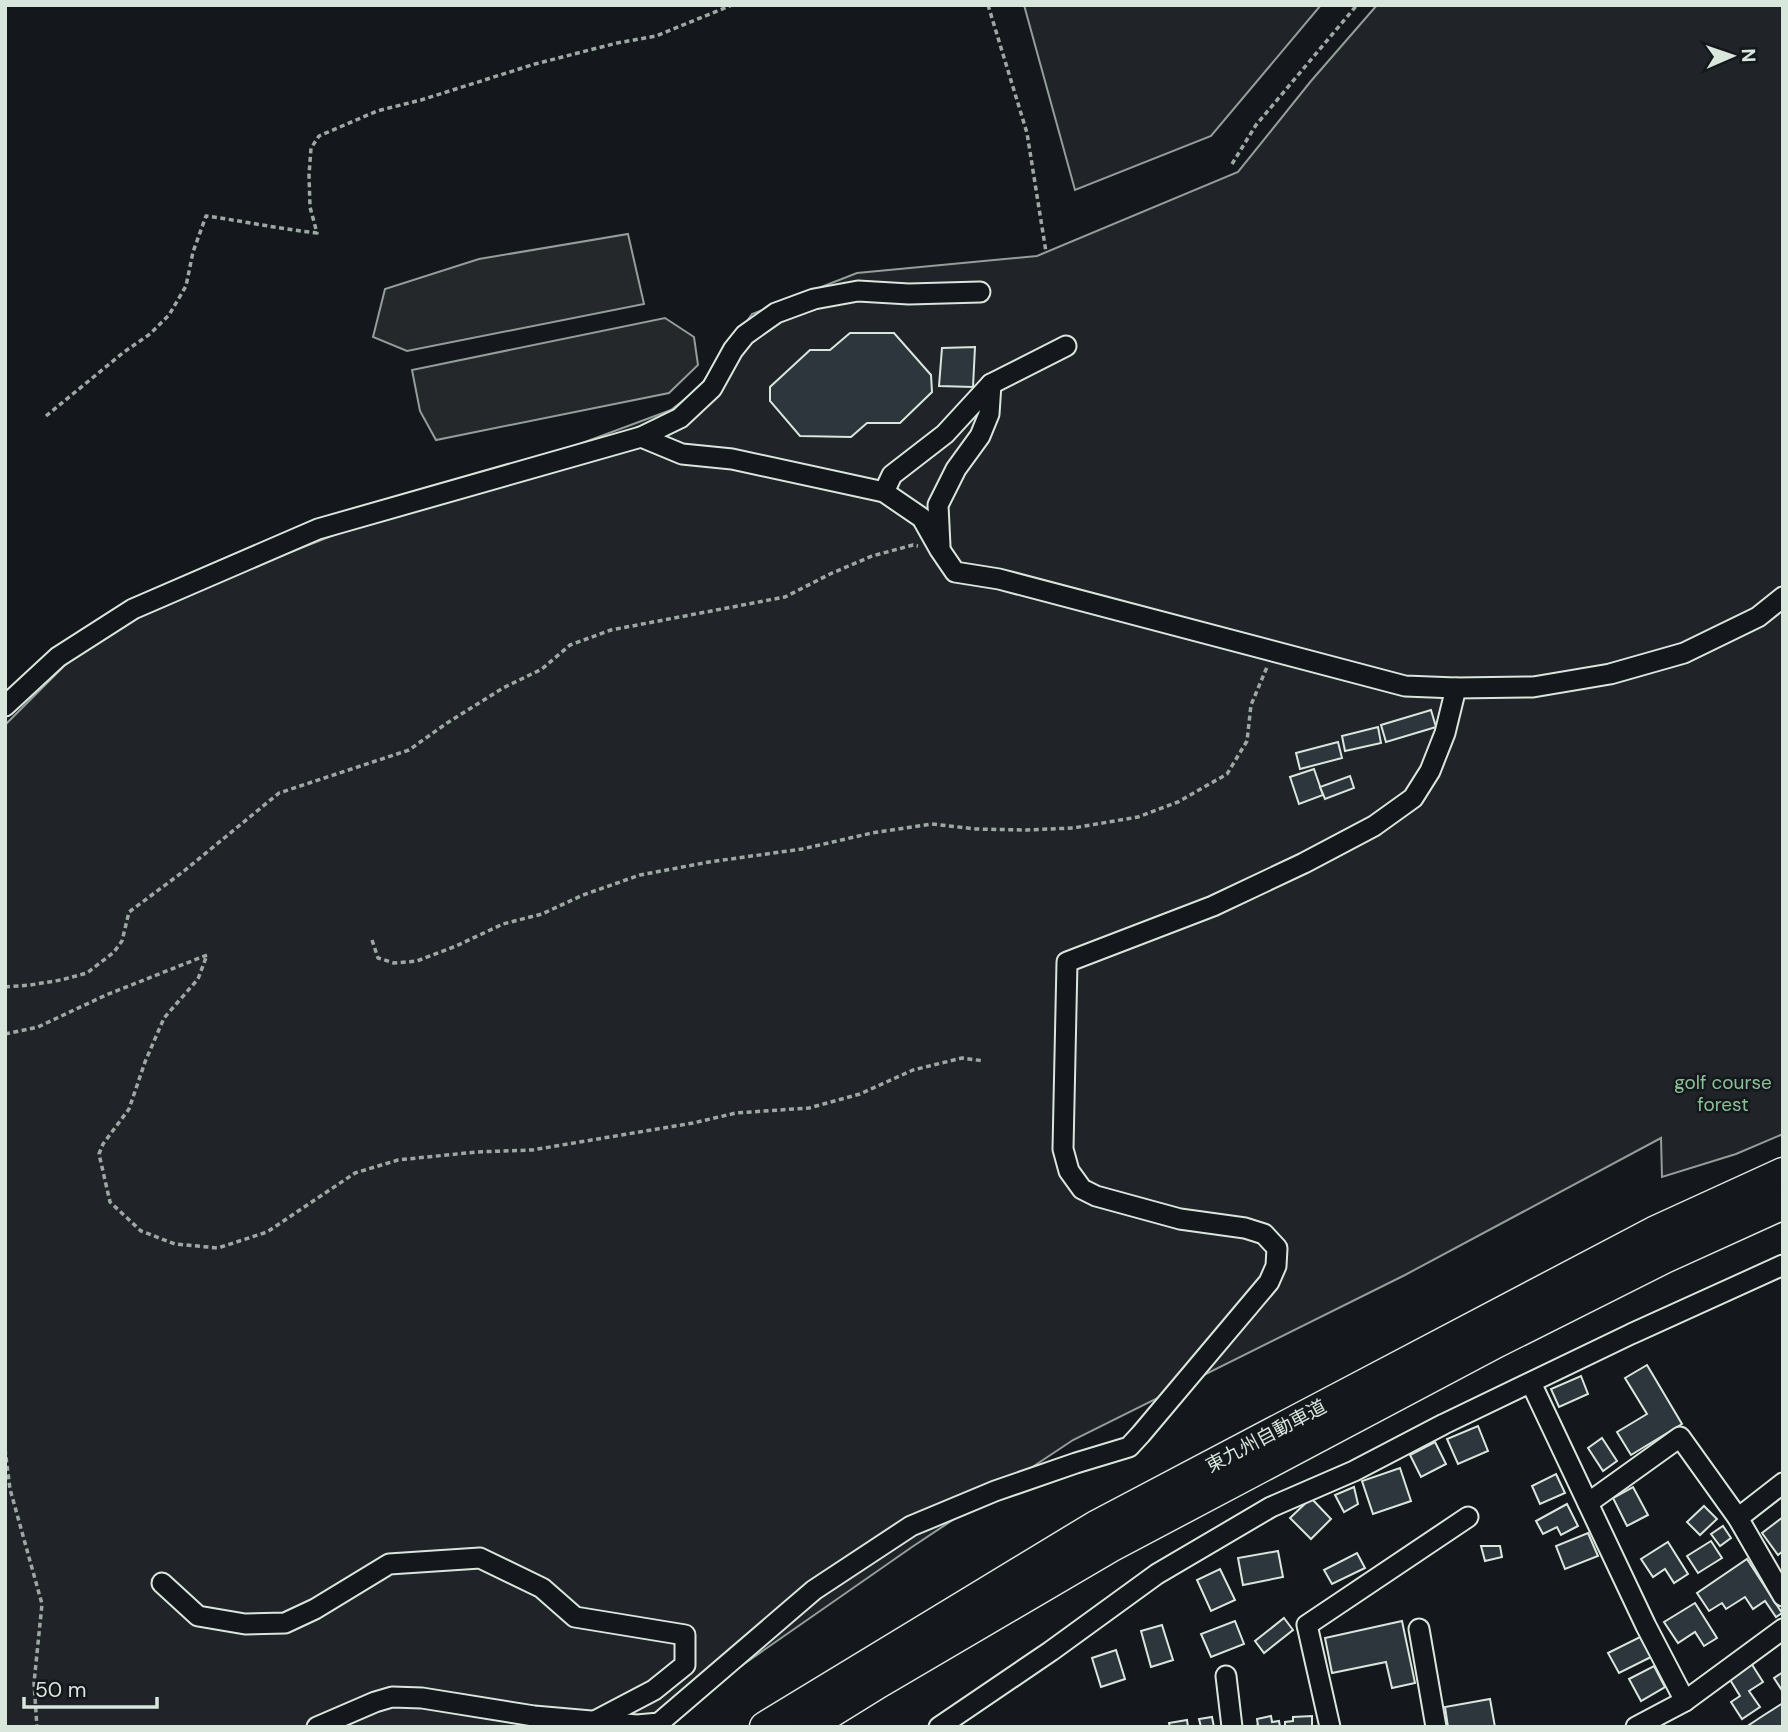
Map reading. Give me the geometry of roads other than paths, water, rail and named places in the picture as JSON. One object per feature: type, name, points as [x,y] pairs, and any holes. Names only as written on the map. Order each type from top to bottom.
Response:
[{"type":"highway","name":"東九州自動車道","points":[[765,1727],[1096,1526],[1654,1232],[1783,1173]]},
{"type":"highway","name":"東九州自動車道","points":[[807,1727],[1110,1547],[1495,1343],[1664,1258],[1783,1204]]},
{"type":"street","points":[[5,706],[58,657],[133,609],[318,529],[641,437],[680,418],[712,388],[733,350],[745,335],[776,313],[814,299],[858,291],[980,292]]},
{"type":"street","points":[[884,492],[892,475],[945,434],[991,384],[1066,346]]},
{"type":"street","points":[[940,550],[938,505],[956,469],[980,436],[989,414],[991,384]]},
{"type":"street","points":[[641,437],[682,454],[732,458],[884,492],[922,518],[955,572],[999,579],[1405,686],[1533,687],[1610,674],[1684,653],[1758,617],[1783,597]]},
{"type":"street","points":[[317,1727],[392,1697],[422,1698],[588,1724],[659,1723],[814,1590],[911,1526],[995,1491],[1076,1462],[1129,1447],[1269,1282],[1276,1266],[1277,1248],[1264,1234],[1245,1228],[1180,1219],[1096,1196],[1082,1189],[1069,1171],[1063,1149],[1067,961],[1213,906],[1374,826],[1413,797],[1430,771],[1445,733],[1457,688]]},
{"type":"street","points":[[939,1727],[1157,1574],[1271,1507],[1354,1471],[1444,1424],[1631,1334],[1783,1265]]},
{"type":"street","points":[[1531,1383],[1646,1626],[1685,1701]]},
{"type":"street","points":[[1588,1503],[1680,1437],[1738,1518],[1783,1596]]},
{"type":"street","points":[[1738,1518],[1783,1483]]},
{"type":"street","points":[[1330,1727],[1307,1625],[1468,1517]]},
{"type":"street","points":[[162,1583],[198,1616],[246,1624],[285,1623],[315,1609],[389,1564],[480,1558],[542,1588],[575,1617],[685,1635],[685,1665],[654,1690],[588,1724]]},
{"type":"street","points":[[1419,1629],[1436,1727]]},
{"type":"street","points":[[1636,1727],[1685,1701],[1783,1629]]},
{"type":"street","points":[[1226,1676],[1232,1727]]},
{"type":"park label","name":"golf course forest","points":[[1723,1093]]}]
